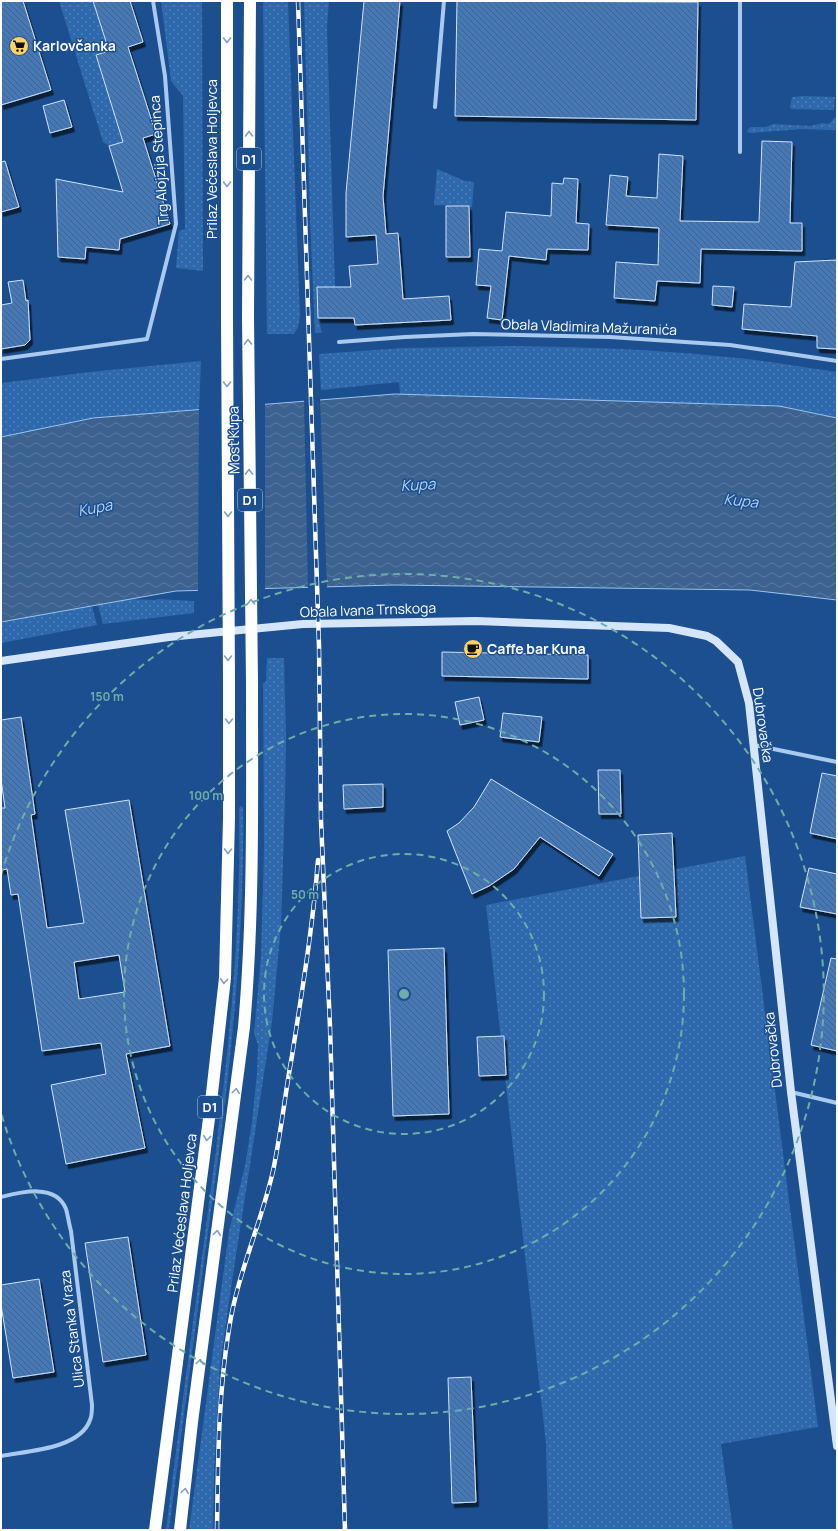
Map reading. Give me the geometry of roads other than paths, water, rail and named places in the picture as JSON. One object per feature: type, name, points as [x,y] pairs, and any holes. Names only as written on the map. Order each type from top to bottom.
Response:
[{"type":"highway","name":"Prilaz Većeslava Holjevca","points":[[227,1],[227,317]]},
{"type":"highway","name":"Most Kupa","points":[[180,1530],[194,1406],[244,1027],[248,978],[252,821],[248,317],[250,1]]},
{"type":"highway","name":"Most Kupa","points":[[227,317],[228,682]]},
{"type":"highway","name":"Prilaz Većeslava Holjevca","points":[[155,1530],[210,1111],[225,978],[229,818],[228,682]]},
{"type":"street","name":"Trg Alojzija Stepinca","points":[[1,359],[147,339],[176,224],[165,76],[153,1]]},
{"type":"street","points":[[435,107],[444,1]]},
{"type":"street","points":[[740,1],[740,152]]},
{"type":"street","name":"Obala Vladimira Mažuranića","points":[[339,342],[473,334],[610,337],[730,346],[837,361]]},
{"type":"street","name":"Obala Ivana Trnskoga","points":[[1,661],[169,637],[303,624],[476,621],[669,628],[707,636],[716,641],[731,655]]},
{"type":"street","name":"Dubrovačka","points":[[731,655],[738,662],[749,703],[791,1092],[837,1446]]},
{"type":"street","points":[[754,745],[837,762]]},
{"type":"street","points":[[791,1092],[837,1103]]},
{"type":"street","name":"Ulica Stanka Vraza","points":[[1,1197],[24,1191],[37,1191],[50,1194],[59,1199],[66,1208],[71,1231],[92,1405],[90,1421],[81,1433],[70,1441],[47,1448],[1,1456]]},
{"type":"water","name":"Kupa","points":[[395,394],[779,406],[837,418],[837,600],[750,590],[394,585],[176,591],[1,622],[1,437],[93,418]]},
{"type":"railway","points":[[298,1],[319,646],[321,820],[330,1027],[345,1530]]},
{"type":"railway","points":[[217,1530],[218,1454],[225,1354],[233,1309],[243,1269],[268,1191],[276,1157],[307,958],[318,860]]},
{"type":"place","name":"Karlovčanka","points":[[19,46]]},
{"type":"place","name":"Caffe bar Kuna","points":[[473,649]]}]
